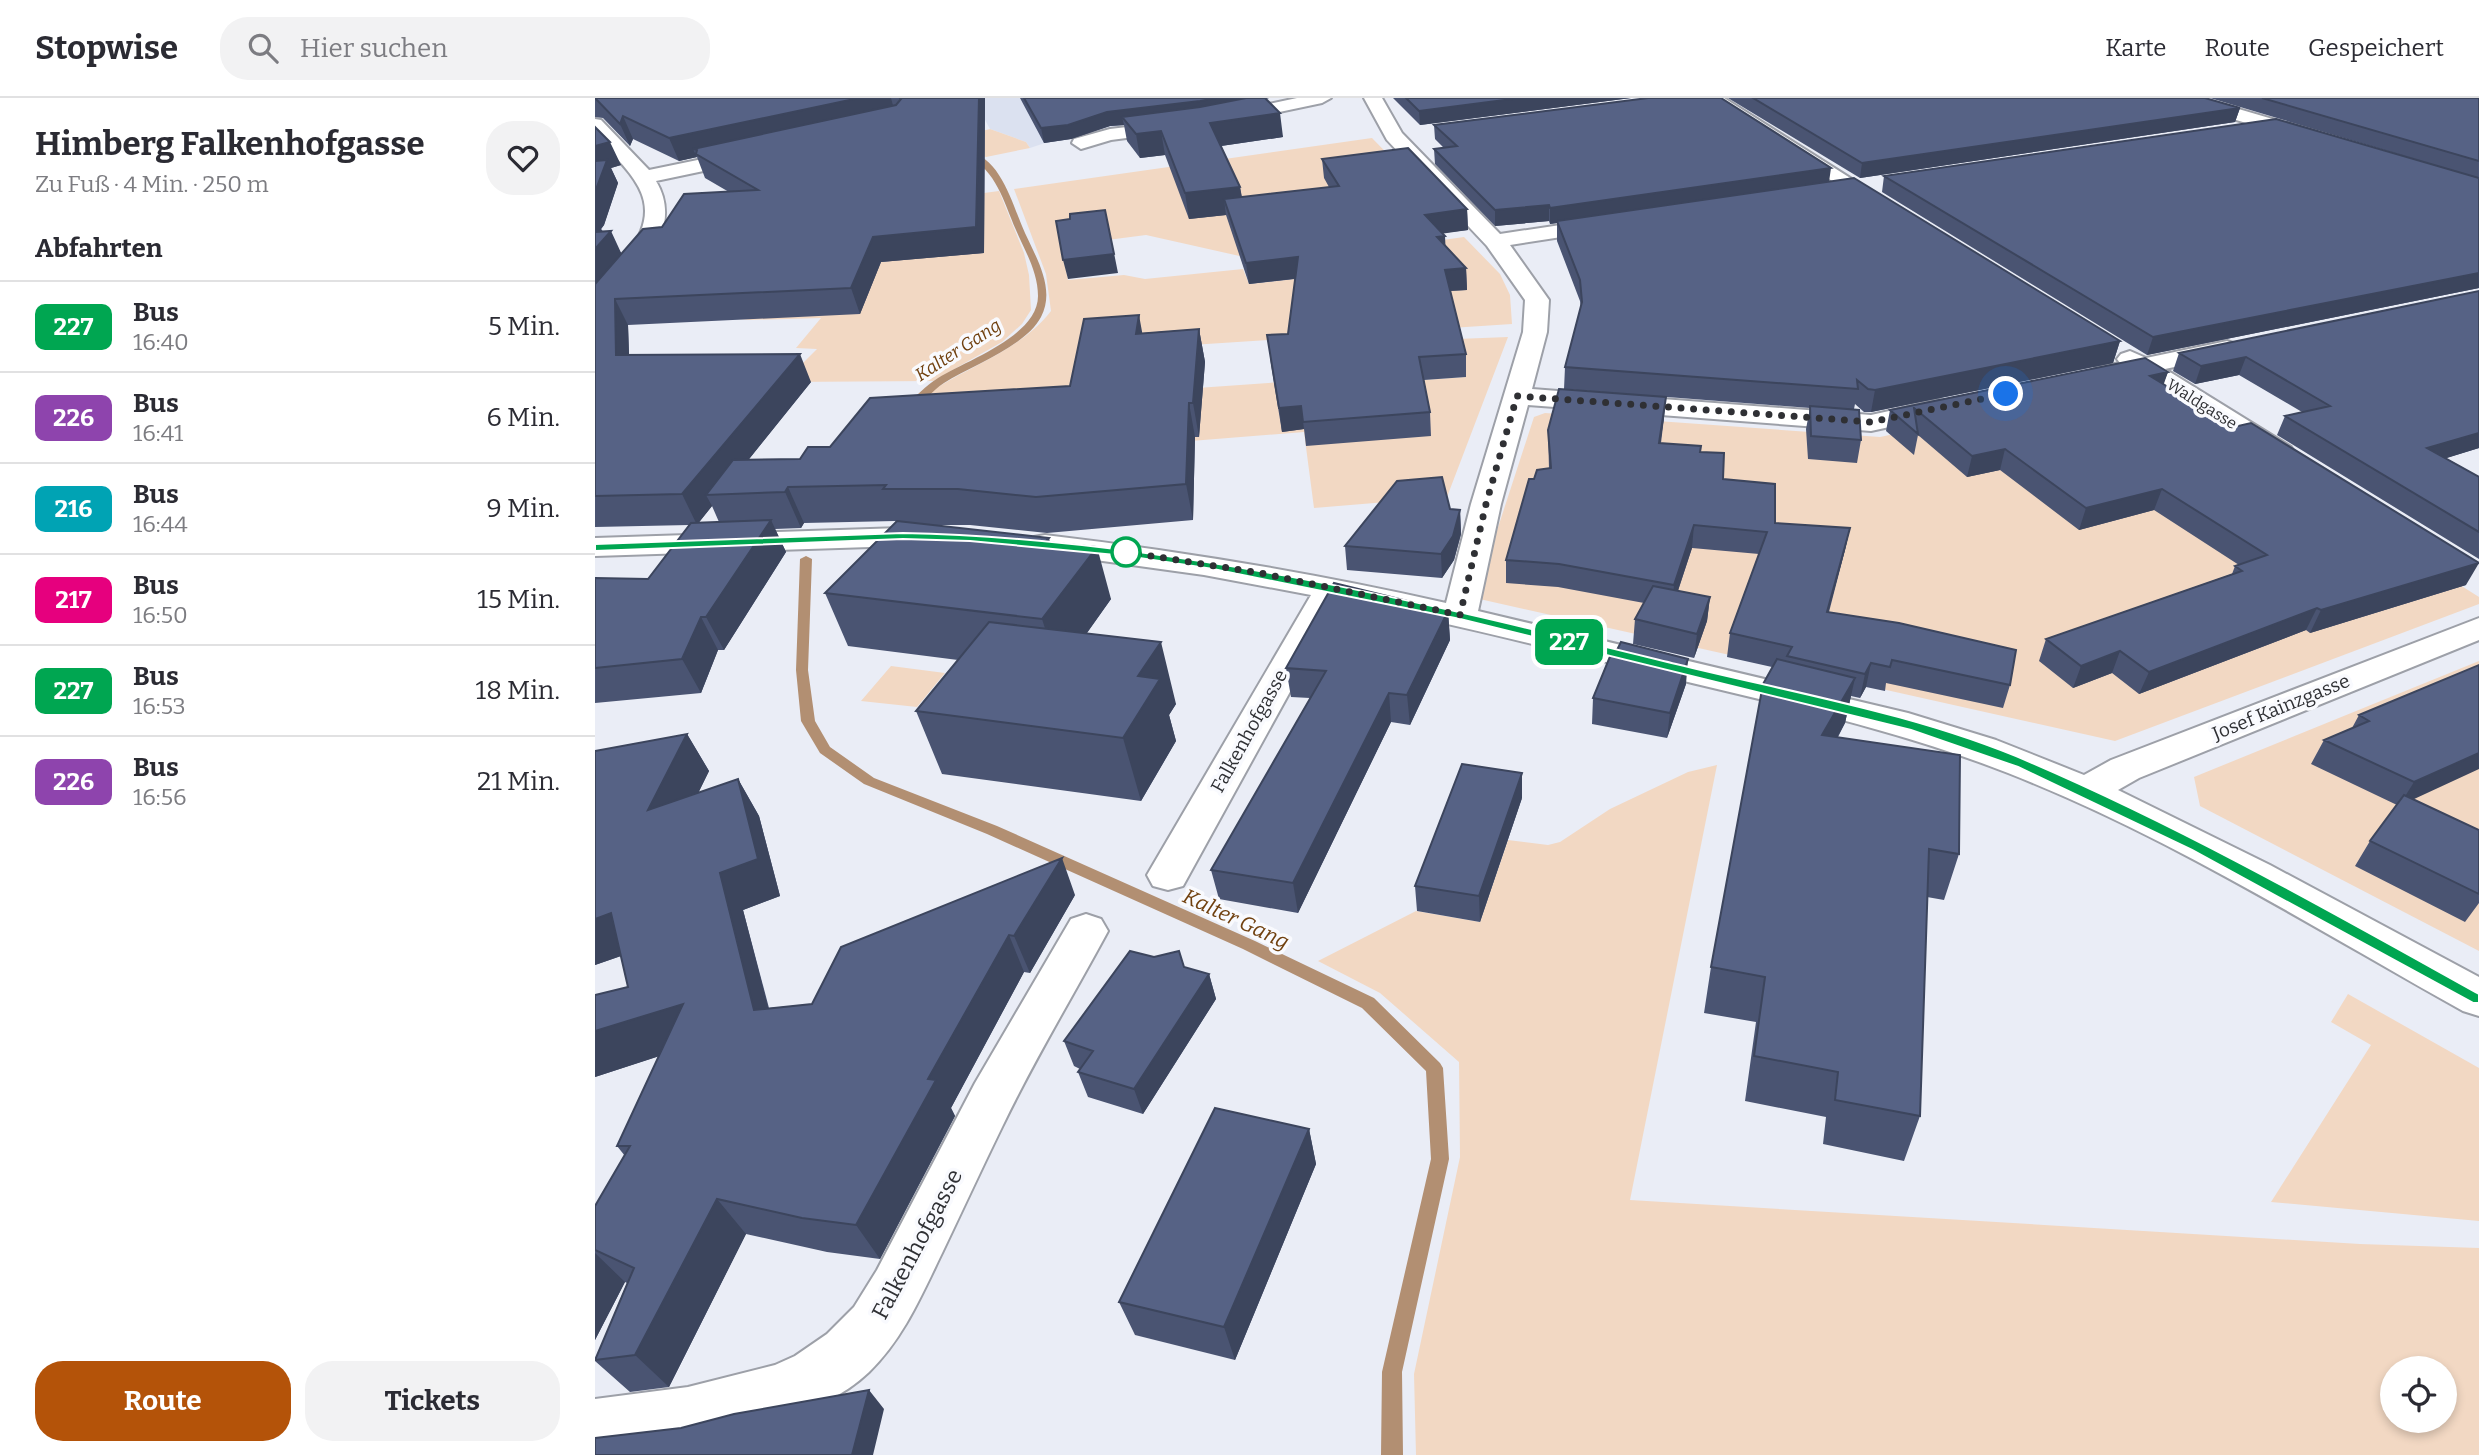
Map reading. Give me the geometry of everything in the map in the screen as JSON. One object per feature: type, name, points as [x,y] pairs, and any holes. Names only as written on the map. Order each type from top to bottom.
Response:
[{"type":"street","points":[[1081,143],[1110,135],[1203,123],[1322,98]]},
{"type":"street","points":[[1373,98],[1394,136],[1495,241],[1537,300],[1535,332],[1486,504],[1460,615]]},
{"type":"street","points":[[1712,98],[1910,222]]},
{"type":"street","points":[[2182,98],[2326,141]]},
{"type":"street","points":[[595,124],[608,149],[643,174],[655,192],[658,211],[649,240],[595,307]]},
{"type":"street","points":[[2231,131],[2272,125]]},
{"type":"street","points":[[1394,136],[1421,132]]},
{"type":"street","points":[[618,174],[643,174],[764,152]]},
{"type":"street","points":[[1826,191],[1880,183]]},
{"type":"street","points":[[1495,241],[1633,220]]},
{"type":"street","name":"Waldgasse","points":[[2106,344],[2302,467]]},
{"type":"street","points":[[2074,380],[2249,344]]},
{"type":"street","points":[[1517,396],[1871,422],[1966,403]]},
{"type":"street","points":[[595,574],[607,547],[961,537]]},
{"type":"street","points":[[1019,542],[1190,562],[1331,588],[1460,615],[1915,726],[2023,764],[2085,791],[2197,846],[2479,998]]},
{"type":"street","name":"Falkenhofgasse","points":[[1168,875],[1331,588]]},
{"type":"street","name":"Josef Kainzgasse","points":[[2085,791],[2125,769],[2479,628]]},
{"type":"street","name":"Falkenhofgasse","points":[[595,1428],[688,1416],[739,1405],[780,1392],[815,1376],[847,1354],[874,1326],[896,1289],[992,1098],[1086,931]]},
{"type":"shaded area","points":[[964,98],[1139,98],[1145,124],[1030,148],[1026,142],[990,129],[977,105]]},
{"type":"shaded area","points":[[990,129],[1026,142],[1030,148],[986,157],[937,142]]},
{"type":"shaded area","points":[[1372,138],[1462,230],[1269,258],[1244,257],[1146,235],[1061,246],[1068,280],[1124,275],[1145,279],[1243,269],[1249,284],[1312,277],[1309,259],[1464,237],[1500,274],[1510,295],[1512,324],[1145,348],[1140,392],[1410,373],[1411,381],[1466,377],[1457,339],[1508,337],[1447,497],[1314,508],[1304,432],[1141,445],[862,459],[929,394],[1013,345],[1051,311],[1046,274],[1014,189]]},
{"type":"shaded area","points":[[999,191],[1024,253],[1029,275],[1031,310],[1022,324],[1002,342],[933,381],[784,382],[817,349],[796,348],[821,318],[750,320],[703,316],[768,278],[888,261],[984,216],[984,193]]},
{"type":"shaded area","points":[[2139,382],[2479,597],[2479,604],[2115,741],[1475,598],[1534,417],[1545,413],[1880,437]]},
{"type":"shaded area","points":[[2479,661],[2479,951],[2200,806],[2194,777]]},
{"type":"shaded area","points":[[891,666],[945,673],[917,707],[861,701]]},
{"type":"shaded area","points":[[1717,765],[1630,1200],[2360,1244],[2479,1248],[2479,1455],[1416,1455],[1414,1374],[1460,1157],[1459,1062],[1380,993],[1318,961],[1416,911],[1480,922],[1508,840],[1548,845],[1560,842],[1610,809],[1688,772]]},
{"type":"shaded area","points":[[2348,994],[2479,1068],[2479,1221],[2271,1202],[2371,1045],[2331,1022]]},
{"type":"building","points":[[595,98],[859,98],[669,138],[623,116],[620,124]]},
{"type":"building","points":[[900,98],[979,98],[976,227],[873,237],[851,288],[615,299],[616,355],[800,354],[682,494],[595,496],[595,284],[643,229],[662,227],[684,194],[758,190],[696,154],[697,150],[693,149],[896,105]]},
{"type":"building","points":[[1024,98],[1216,98],[1107,112],[1068,125],[1041,128]]},
{"type":"building","points":[[1246,98],[1265,98],[1280,113],[1210,123],[1240,187],[1185,193],[1161,131],[1136,134],[1122,117],[1200,107]]},
{"type":"building","points":[[1406,98],[1520,98],[1419,111]]},
{"type":"building","points":[[1648,98],[1721,98],[1831,168],[1550,208],[1549,205],[1495,210],[1434,149],[1457,146],[1434,125]]},
{"type":"building","points":[[1753,98],[2205,98],[2240,108],[1862,163]]},
{"type":"building","points":[[2262,98],[2479,98],[2479,161]]},
{"type":"building","points":[[2276,119],[2479,178],[2479,273],[2153,337],[1884,176]]},
{"type":"building","points":[[595,127],[610,142],[595,146]]},
{"type":"building","points":[[1408,148],[1467,209],[1425,215],[1445,236],[1437,237],[1466,268],[1445,270],[1466,354],[1419,357],[1430,412],[1303,422],[1301,406],[1279,408],[1267,335],[1288,334],[1298,257],[1246,263],[1224,199],[1339,186],[1322,159]]},
{"type":"building","points":[[607,160],[595,192],[595,161]]},
{"type":"building","points":[[1854,178],[2120,341],[1875,390],[1868,389],[1857,380],[1858,389],[1565,367],[1582,302],[1580,280],[1557,221]]},
{"type":"building","points":[[1105,210],[1114,254],[1063,260],[1056,221],[1070,219],[1070,214]]},
{"type":"building","points":[[611,231],[595,249],[595,232]]},
{"type":"building","points":[[2479,291],[2479,433],[2427,448],[2479,477],[2479,532],[2285,416],[2330,406],[2246,357],[2201,366],[2179,353]]},
{"type":"building","points":[[1139,315],[1136,334],[1199,329],[1193,403],[1189,403],[1186,484],[1036,497],[958,489],[883,489],[886,485],[788,487],[785,492],[706,495],[733,460],[800,459],[808,447],[830,447],[870,398],[1070,386],[1084,319]]},
{"type":"building","points":[[2145,358],[2168,372],[2150,376],[2234,427],[2251,423],[2479,563],[2321,610],[2317,608],[2149,672],[2120,651],[2081,666],[2046,639],[2242,571],[2235,566],[2267,555],[2162,489],[2086,508],[2005,449],[1972,456],[1914,408],[1918,434],[1890,410]]},
{"type":"building","points":[[1559,389],[1666,397],[1659,443],[1701,446],[1700,452],[1724,453],[1723,479],[1775,484],[1775,523],[1850,528],[1827,612],[1899,623],[2016,650],[2010,685],[1892,660],[1890,667],[1871,663],[1865,674],[1787,656],[1792,647],[1730,633],[1767,532],[1694,525],[1674,585],[1559,564],[1506,560],[1529,479],[1534,479],[1537,470],[1551,468],[1548,430]]},
{"type":"building","points":[[1810,406],[1859,410],[1861,440],[1811,436]]},
{"type":"building","points":[[1442,477],[1450,509],[1460,510],[1453,536],[1441,554],[1345,546],[1397,481]]},
{"type":"building","points":[[771,520],[706,617],[701,617],[682,659],[595,668],[595,578],[648,579],[691,523]]},
{"type":"building","points":[[897,521],[1049,538],[1045,542],[1097,547],[1042,619],[825,593]]},
{"type":"building","points":[[1334,583],[1448,611],[1407,695],[1389,693],[1293,883],[1211,870],[1326,671],[1286,668]]},
{"type":"building","points":[[1653,586],[1710,597],[1697,634],[1635,619]]},
{"type":"building","points":[[989,622],[1161,642],[1138,676],[1160,679],[1123,738],[916,711]]},
{"type":"building","points":[[1621,642],[1688,659],[1670,713],[1593,698],[1611,654],[1615,654]]},
{"type":"building","points":[[1777,659],[1855,678],[1822,735],[1960,755],[1959,854],[1929,849],[1920,1116],[1835,1100],[1838,1072],[1754,1056],[1765,977],[1711,967],[1763,684]]},
{"type":"building","points":[[2479,665],[2479,753],[2414,782],[2324,740],[2369,721],[2359,715]]},
{"type":"building","points":[[687,734],[648,810],[738,779],[758,859],[720,873],[754,1010],[812,1004],[841,947],[1062,858],[1014,936],[1009,935],[928,1079],[936,1080],[856,1225],[802,1218],[717,1199],[635,1355],[595,1360],[634,1268],[595,1250],[595,1206],[630,1146],[617,1146],[683,1004],[595,1031],[595,995],[628,987],[611,913],[595,919],[595,751]]},
{"type":"building","points":[[1462,764],[1522,773],[1479,896],[1415,886]]},
{"type":"building","points":[[2404,795],[2479,830],[2479,894],[2370,841]]},
{"type":"building","points":[[1130,951],[1154,957],[1179,951],[1184,967],[1209,974],[1134,1089],[1078,1072],[1093,1051],[1064,1041]]},
{"type":"building","points":[[1215,1108],[1309,1129],[1224,1327],[1119,1302]]},
{"type":"building","points":[[869,1390],[852,1455],[595,1455],[595,1438],[681,1428],[734,1414]]},
{"type":"waterway","name":"Kalter Gang","points":[[911,407],[941,380],[1024,331],[1035,320],[1041,308],[1039,276],[1006,194],[988,167],[969,154]]},
{"type":"waterway","name":"Kalter Gang","points":[[806,559],[802,670],[808,721],[825,750],[869,781],[992,830],[1249,945],[1368,1003],[1434,1068],[1440,1159],[1392,1372],[1392,1455]]},
{"type":"bus line","name":"227","points":[[595,547],[903,536],[970,537],[1126,552],[1260,573],[1460,615],[1915,726],[2023,764],[2197,846],[2479,998]]},
{"type":"route","points":[[1126,552],[1260,573],[1460,615],[1486,504],[1517,396],[1871,422],[2006,394]]}]
